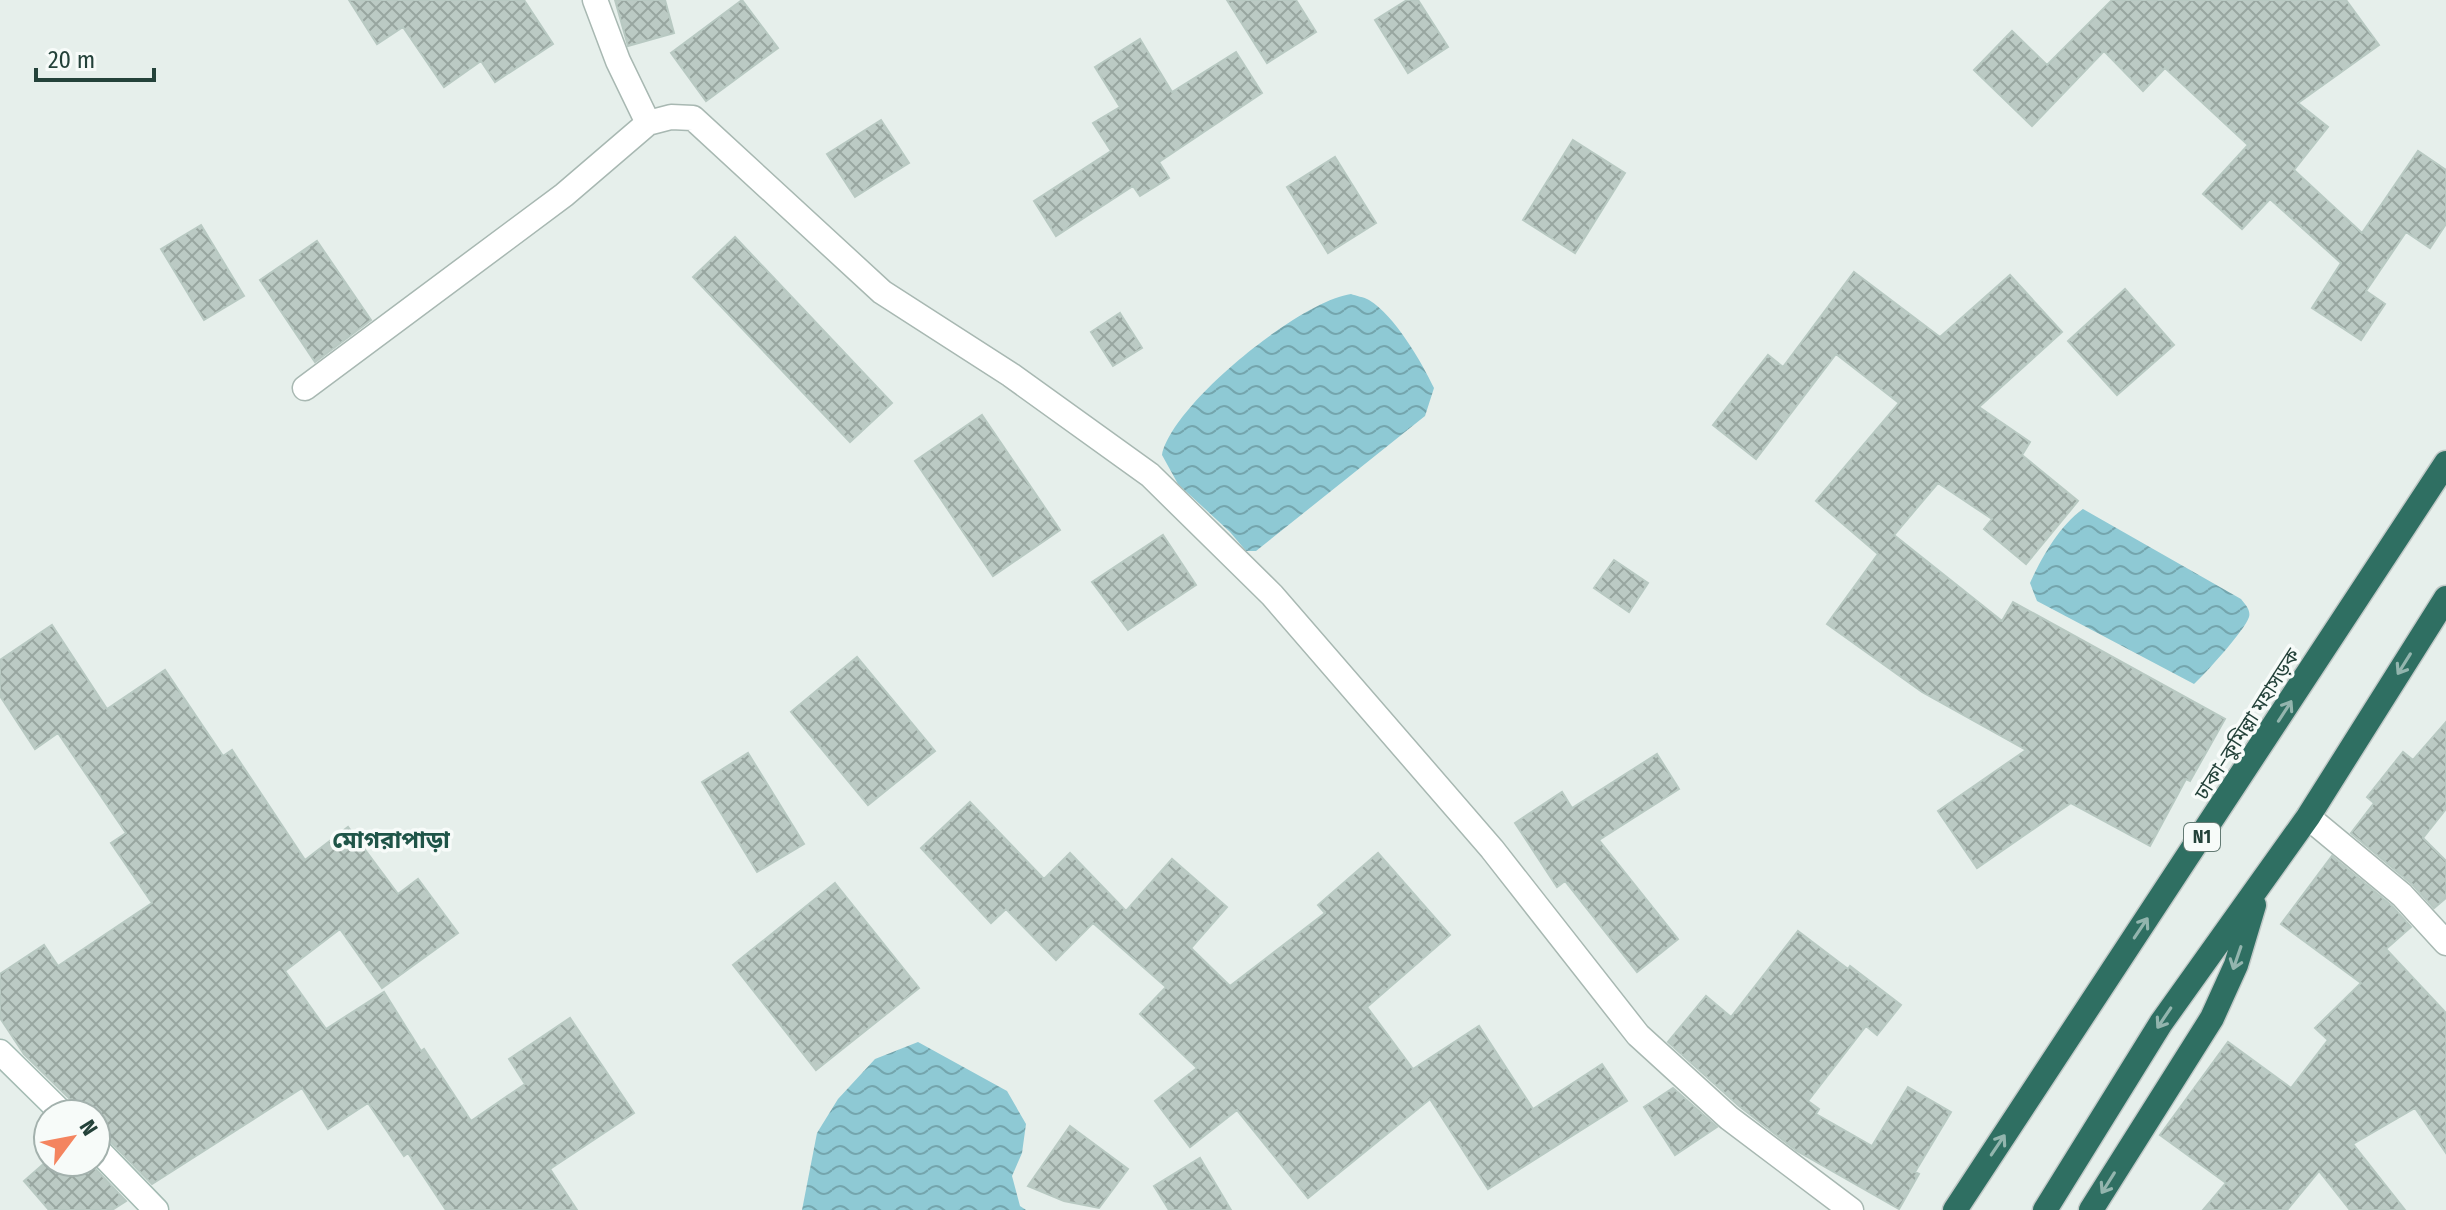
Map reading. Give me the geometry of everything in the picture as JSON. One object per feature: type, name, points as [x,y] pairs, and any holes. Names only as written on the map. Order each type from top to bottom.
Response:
[{"type":"highway","name":"ঢাকা–কুমিল্লা মহাসড়ক","points":[[1955,1210],[2446,463]]},
{"type":"highway","points":[[2045,1210],[2161,1023],[2308,817],[2446,598]]},
{"type":"highway","points":[[2091,1210],[2212,1018],[2236,965],[2260,884]]},
{"type":"street","points":[[595,0],[618,61],[648,123]]},
{"type":"street","points":[[305,388],[564,195],[648,123],[671,117],[693,118],[882,292],[1011,375],[1150,475],[1272,595],[1492,849],[1638,1035],[1729,1118],[1851,1210]]},
{"type":"street","points":[[2308,817],[2402,895],[2446,943]]},
{"type":"street","points":[[0,1052],[47,1098]]},
{"type":"street","points":[[112,1165],[156,1210]]},
{"type":"water","points":[[1351,294],[1379,307],[1415,353],[1434,388],[1425,416],[1256,551],[1246,551],[1178,484],[1162,455],[1171,434],[1189,409],[1241,358],[1301,315]]},
{"type":"water","points":[[2083,509],[2241,599],[2247,607],[2249,617],[2240,632],[2194,684],[2037,601],[2030,583],[2035,573],[2059,533]]},
{"type":"water","points":[[918,1042],[1007,1091],[1026,1124],[1022,1153],[1012,1176],[1020,1206],[1026,1210],[802,1210],[817,1133],[838,1099],[875,1059]]},
{"type":"building","points":[[349,0],[524,0],[553,44],[495,82],[481,61],[444,87],[403,27],[377,44]]},
{"type":"building","points":[[615,0],[665,0],[674,33],[628,46]]},
{"type":"building","points":[[742,0],[778,48],[706,101],[671,53]]},
{"type":"building","points":[[1227,0],[1296,0],[1316,32],[1267,63]]},
{"type":"building","points":[[1407,0],[1418,0],[1448,47],[1408,73],[1375,20]]},
{"type":"building","points":[[2112,0],[2346,0],[2379,45],[2298,103],[2328,127],[2294,170],[2362,233],[2418,151],[2446,170],[2446,224],[2430,248],[2406,232],[2366,291],[2385,304],[2361,340],[2312,308],[2341,263],[2270,199],[2242,229],[2203,194],[2248,145],[2165,68],[2143,91],[2104,51],[2032,126],[1974,70],[2012,31],[2047,65]]},
{"type":"building","points":[[1140,39],[1172,92],[1236,52],[1262,93],[1159,162],[1169,178],[1140,196],[1133,186],[1056,236],[1034,201],[1111,151],[1093,123],[1120,107],[1095,67]]},
{"type":"building","points":[[881,120],[909,163],[855,197],[827,154]]},
{"type":"building","points":[[1573,140],[1625,173],[1575,253],[1523,220]]},
{"type":"building","points":[[1335,157],[1376,223],[1328,253],[1287,187]]},
{"type":"building","points":[[201,225],[244,296],[204,320],[161,249]]},
{"type":"building","points":[[735,237],[892,403],[850,442],[693,277]]},
{"type":"building","points":[[317,241],[371,320],[315,362],[260,280]]},
{"type":"building","points":[[1854,272],[1940,337],[2010,275],[2062,332],[1979,407],[2030,442],[2022,455],[2078,501],[2026,564],[1984,529],[1992,519],[1938,483],[1894,535],[2002,621],[2013,602],[2225,719],[2190,781],[2186,779],[2150,846],[2071,803],[1977,868],[1938,811],[2026,750],[1922,692],[1827,624],[1878,554],[1816,501],[1899,403],[1836,354],[1756,459],[1713,425],[1768,355],[1783,367]]},
{"type":"building","points":[[2125,289],[2174,345],[2117,395],[2068,341]]},
{"type":"building","points":[[1120,313],[1142,348],[1113,366],[1091,332]]},
{"type":"building","points":[[982,415],[1060,530],[993,576],[915,461]]},
{"type":"building","points":[[1163,535],[1196,585],[1128,630],[1092,582]]},
{"type":"building","points":[[1614,560],[1648,583],[1629,612],[1594,588]]},
{"type":"building","points":[[52,625],[107,709],[165,670],[223,756],[232,750],[305,860],[348,827],[398,894],[418,879],[458,933],[382,988],[340,929],[285,971],[326,1029],[384,992],[471,1121],[525,1084],[509,1059],[570,1018],[634,1113],[550,1169],[577,1210],[446,1210],[408,1153],[404,1156],[368,1103],[328,1129],[302,1088],[152,1184],[112,1143],[112,1098],[69,1098],[24,1054],[0,1018],[0,974],[44,945],[58,966],[152,903],[111,843],[126,833],[58,733],[35,749],[0,696],[0,660]]},
{"type":"building","points":[[857,657],[935,751],[868,805],[791,712]]},
{"type":"building","points":[[2446,722],[2446,809],[2423,838],[2446,861],[2446,898],[2434,908],[2412,884],[2351,833],[2374,803],[2367,797],[2403,752],[2413,760]]},
{"type":"building","points":[[748,753],[804,844],[757,872],[702,782]]},
{"type":"building","points":[[1657,754],[1679,789],[1599,840],[1678,939],[1637,972],[1565,881],[1557,887],[1515,823],[1562,792],[1572,808]]},
{"type":"building","points":[[970,802],[1044,879],[1070,853],[1126,911],[1172,859],[1227,907],[1191,948],[1230,986],[1325,913],[1318,905],[1378,853],[1450,935],[1367,1007],[1413,1069],[1479,1026],[1533,1109],[1602,1064],[1627,1101],[1488,1189],[1430,1099],[1308,1198],[1237,1110],[1190,1147],[1155,1101],[1197,1068],[1140,1014],[1166,987],[1093,923],[1056,960],[1006,909],[991,923],[921,848]]},
{"type":"building","points":[[2332,856],[2392,906],[2411,927],[2386,949],[2446,1013],[2446,1153],[2415,1108],[2353,1144],[2405,1210],[2350,1210],[2319,1171],[2287,1210],[2203,1210],[2226,1183],[2160,1135],[2228,1042],[2291,1088],[2328,1040],[2315,1028],[2361,983],[2281,924]]},
{"type":"building","points":[[835,883],[919,988],[816,1070],[733,965]]},
{"type":"building","points":[[1798,931],[1901,1005],[1877,1035],[1866,1026],[1808,1101],[1819,1109],[1816,1114],[1872,1146],[1908,1087],[1951,1112],[1915,1172],[1919,1174],[1899,1209],[1797,1151],[1739,1106],[1668,1042],[1706,996],[1731,1017]]},
{"type":"building","points":[[1673,1088],[1717,1127],[1675,1155],[1644,1107]]},
{"type":"building","points":[[1070,1126],[1128,1169],[1099,1208],[1064,1201],[1028,1186]]},
{"type":"building","points":[[1200,1158],[1231,1210],[1169,1210],[1154,1186]]},
{"type":"building","points":[[32,1174],[32,1178],[104,1178],[126,1201],[112,1210],[49,1210],[24,1181]]},
{"type":"district","name":"মোগরাপাড়া","points":[[391,840]]}]
